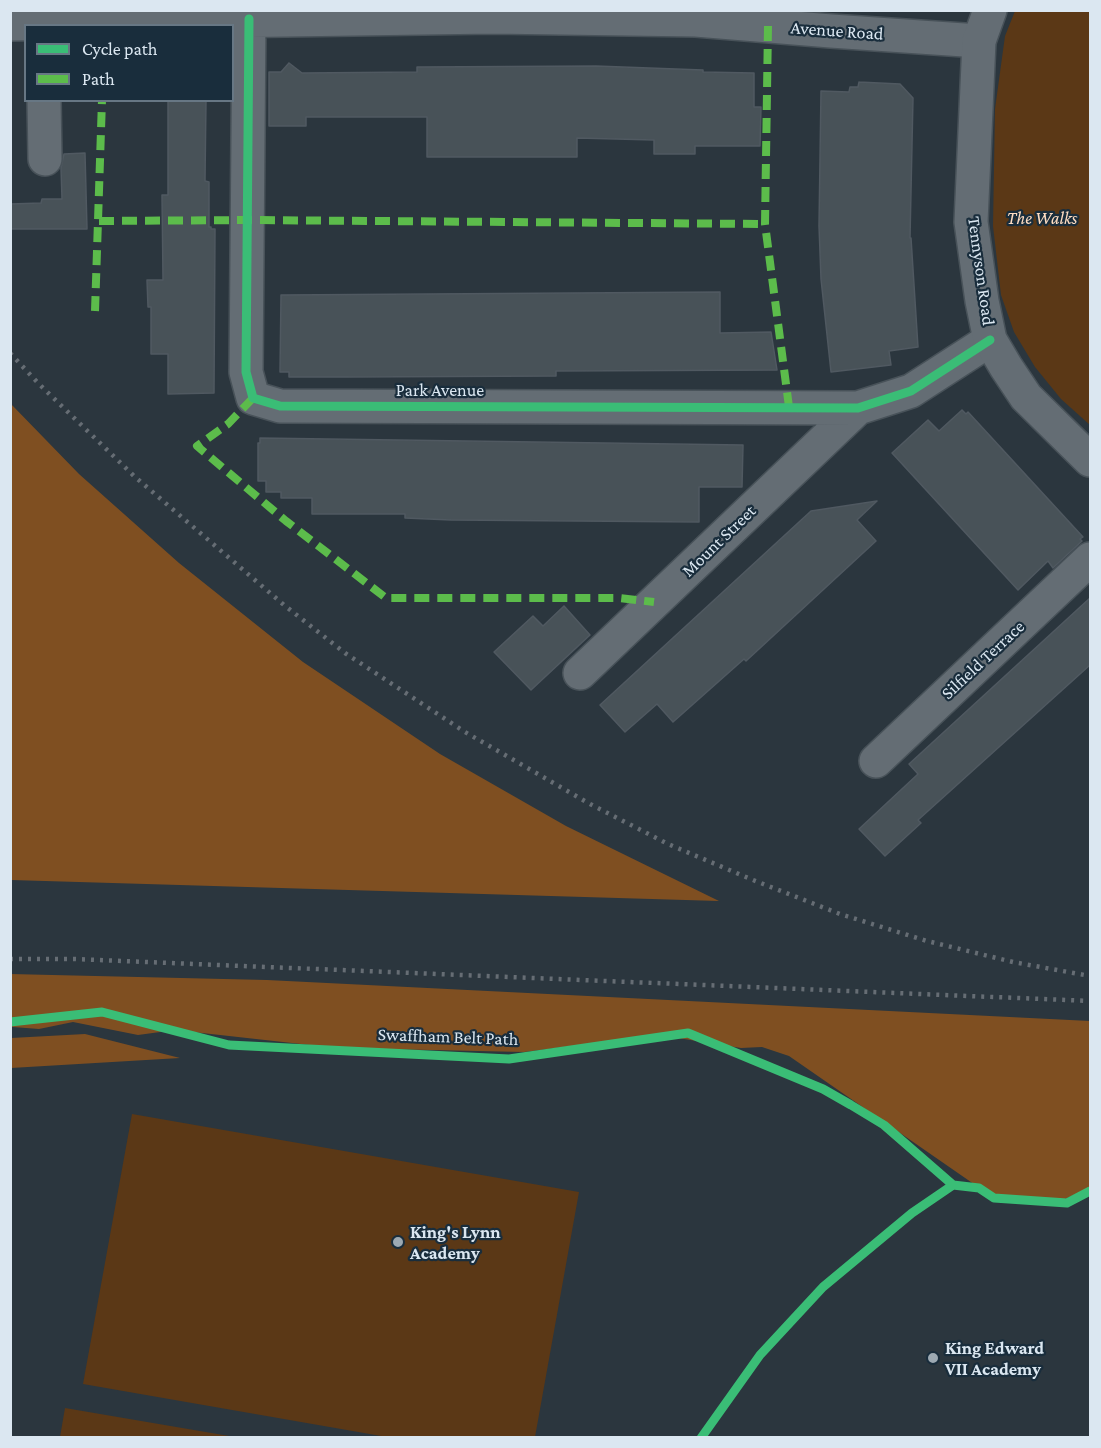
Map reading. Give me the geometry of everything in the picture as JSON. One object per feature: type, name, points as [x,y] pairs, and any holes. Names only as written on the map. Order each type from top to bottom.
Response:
[{"type":"street","name":"Tennyson Road","points":[[990,10],[979,41],[971,222],[990,340],[1026,397],[1090,460]]},
{"type":"street","name":"Avenue Road","points":[[75,24],[493,17],[831,21],[979,41]]},
{"type":"street","name":"Park Avenue","points":[[249,20],[246,372],[253,398],[280,406],[858,408],[911,391],[990,340]]},
{"type":"street","points":[[44,102],[45,159]]},
{"type":"street","name":"Mount Street","points":[[580,673],[858,408]]},
{"type":"street","name":"Silfield Terrace","points":[[876,761],[1090,559]]},
{"type":"green space","name":"The Walks","points":[[1015,11],[1090,11],[1090,425],[1061,399],[1035,367],[1014,332],[1001,295],[993,226],[995,109],[1005,36]]},
{"type":"green space","points":[[132,1114],[579,1192],[535,1437],[387,1437],[83,1384]]},
{"type":"green space","points":[[65,1408],[235,1437],[60,1437]]},
{"type":"shaded area","points":[[11,404],[79,474],[179,563],[303,662],[440,754],[566,826],[719,901],[11,880]]},
{"type":"shaded area","points":[[10,974],[267,980],[1090,1021],[1090,1188],[1058,1202],[994,1198],[789,1056],[762,1047],[741,1048],[659,1035],[524,1052],[337,1048],[175,1030],[138,1035],[73,1022],[39,1029],[13,1027],[10,1026]]},
{"type":"shaded area","points":[[85,1034],[180,1058],[11,1068],[11,1038]]},
{"type":"building","points":[[289,63],[302,73],[417,72],[417,67],[596,66],[754,73],[754,107],[761,107],[760,146],[695,146],[695,154],[654,154],[654,140],[577,138],[577,157],[427,157],[427,117],[306,117],[306,126],[269,126],[269,72],[281,72]]},
{"type":"building","points":[[859,82],[900,84],[913,98],[910,238],[918,347],[889,351],[891,365],[831,372],[821,279],[819,226],[821,91],[849,92],[850,87],[858,87]]},
{"type":"building","points":[[168,102],[206,102],[205,181],[209,182],[209,227],[215,229],[214,393],[168,394],[168,354],[151,354],[151,307],[148,307],[147,280],[163,280],[162,195],[168,195]]},
{"type":"building","points":[[85,153],[87,229],[10,229],[10,204],[41,203],[42,199],[62,199],[61,168],[64,154]]},
{"type":"building","points":[[720,292],[720,333],[771,332],[777,370],[556,371],[556,376],[348,377],[289,377],[289,372],[280,372],[281,295]]},
{"type":"building","points":[[962,410],[966,414],[968,412],[1083,537],[1080,539],[1082,541],[1053,568],[1048,561],[1018,590],[892,453],[928,420],[939,431]]},
{"type":"building","points":[[260,438],[743,445],[742,487],[699,487],[699,522],[451,520],[405,518],[405,514],[312,514],[312,498],[281,498],[281,492],[266,492],[266,481],[258,481]]},
{"type":"building","points":[[877,501],[857,520],[876,541],[746,661],[744,659],[673,722],[657,704],[625,732],[600,705],[811,511]]},
{"type":"building","points":[[1090,598],[1090,665],[918,820],[921,823],[885,856],[859,829],[918,774],[909,764]]},
{"type":"building","points":[[564,606],[590,635],[531,690],[494,652],[533,616],[543,626]]},
{"type":"railway","points":[[10,353],[134,476],[284,605],[345,653],[465,732],[590,804],[668,844],[840,914],[927,941],[1013,962],[1090,976]]},
{"type":"railway","points":[[10,959],[74,959],[1090,1001]]},
{"type":"marked path","points":[[768,26],[765,224],[789,407]]},
{"type":"marked path","points":[[95,311],[102,102]]},
{"type":"marked path","points":[[99,221],[765,224]]},
{"type":"marked path","points":[[253,398],[228,424],[197,446],[286,521],[386,598],[619,598],[654,602]]},
{"type":"cycle path","points":[[249,19],[246,372],[253,398],[280,406],[858,408],[911,391],[990,340]]},
{"type":"cycle path","name":"Swaffham Belt Path","points":[[10,1022],[102,1012],[229,1045],[509,1059],[688,1033],[823,1089],[851,1105],[884,1125],[953,1185]]},
{"type":"cycle path","points":[[701,1438],[760,1355],[823,1287],[912,1213],[953,1185],[979,1188],[994,1198],[1067,1203],[1090,1191]]},
{"type":"place","name":"King's Lynn Academy","points":[[398,1242]]},
{"type":"place","name":"King Edward VII Academy","points":[[933,1358]]}]
